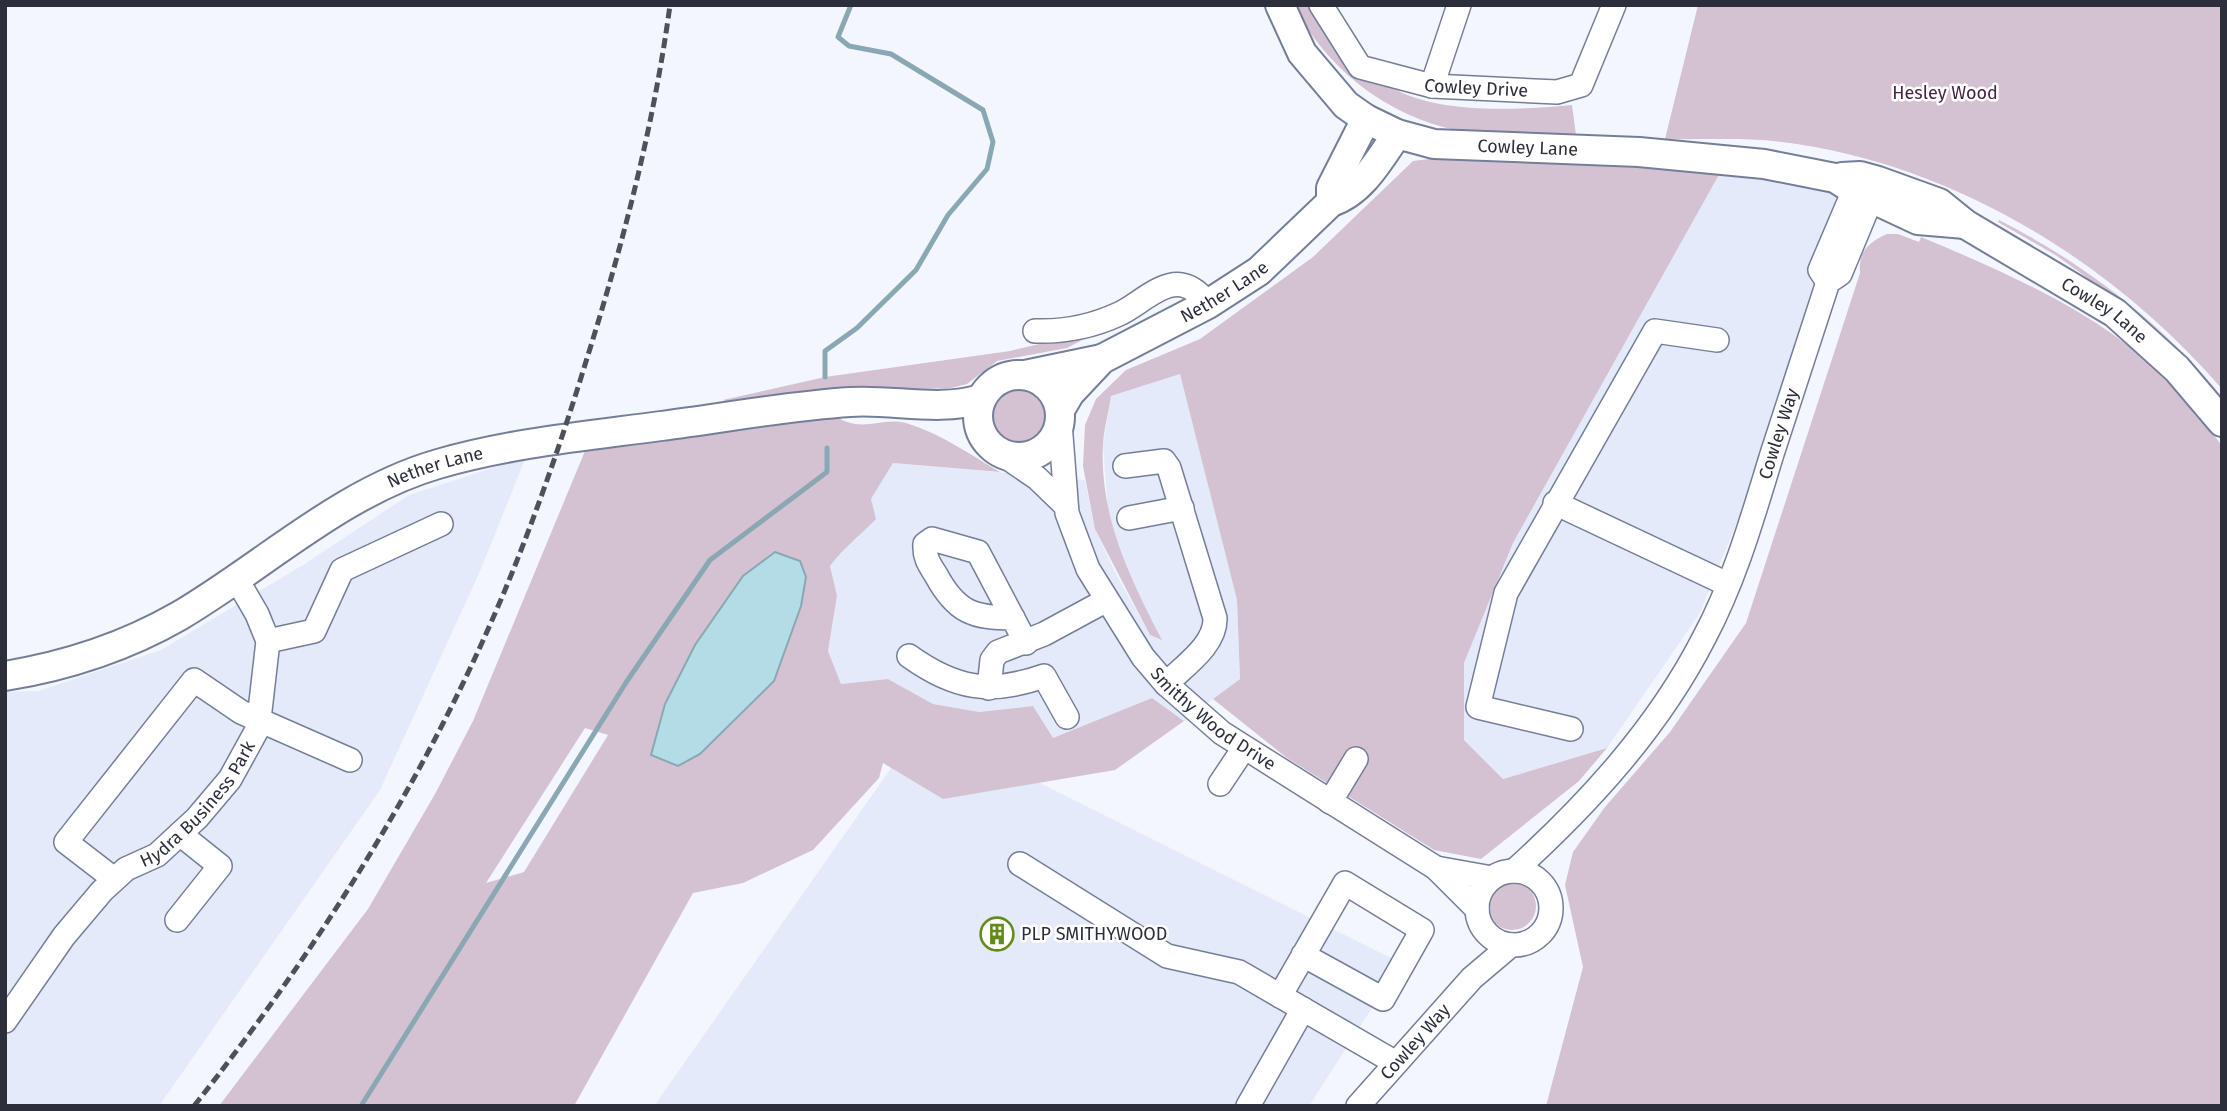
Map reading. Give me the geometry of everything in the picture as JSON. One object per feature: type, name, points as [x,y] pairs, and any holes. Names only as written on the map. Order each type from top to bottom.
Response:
[{"type":"main road","name":"Cowley Lane","points":[[1280,5],[1302,52],[1346,105],[1366,119],[1397,134],[1434,144],[1639,152],[1787,167],[1860,185],[1918,220],[1965,224],[2115,313],[2177,369],[2222,422]]},
{"type":"main road","points":[[1331,202],[1331,188],[1366,119]]},
{"type":"main road","name":"Nether Lane","points":[[1024,375],[1101,359],[1208,304],[1259,271],[1331,202],[1345,198],[1397,134]]},
{"type":"main road","name":"Nether Lane","points":[[1060,416],[1070,393],[1101,359]]},
{"type":"main road","points":[[1024,375],[1048,387],[1060,416],[1056,435],[1037,454],[1024,457],[993,448],[978,422],[981,399],[999,380],[1024,375]]},
{"type":"main road","name":"Nether Lane","points":[[5,676],[77,662],[124,643],[178,616],[318,523],[382,486],[434,465],[482,452],[848,402],[958,404],[981,399]]},
{"type":"main road","name":"Nether Lane","points":[[913,405],[968,431],[993,448]]},
{"type":"street","name":"Cowley Drive","points":[[1321,5],[1360,67],[1432,86],[1556,92],[1581,85],[1614,5]]},
{"type":"street","points":[[1432,86],[1459,5]]},
{"type":"street","name":"Cowley Way","points":[[1503,875],[1557,832],[1626,757],[1705,638],[1743,547],[1828,282],[1840,274],[1860,185]]},
{"type":"street","points":[[1035,331],[1061,332],[1086,327],[1120,314],[1172,285],[1192,288],[1208,304]]},
{"type":"street","points":[[1571,729],[1478,707],[1506,593],[1555,503],[1656,331],[1717,341]]},
{"type":"street","name":"Smithy Wood Drive","points":[[1060,416],[1064,503],[1088,569],[1143,657],[1166,684],[1222,733],[1436,868],[1477,909]]},
{"type":"street","name":"Smithy Wood Drive","points":[[993,448],[1040,480],[1064,503]]},
{"type":"street","points":[[1125,466],[1164,461],[1182,508],[1215,618],[1215,629],[1209,640],[1166,684]]},
{"type":"street","points":[[1555,503],[1727,584]]},
{"type":"street","points":[[1129,518],[1182,508]]},
{"type":"street","points":[[268,641],[314,631],[342,570],[440,524]]},
{"type":"street","name":"Hydra Business Park","points":[[5,1021],[64,936],[108,885],[126,869],[157,855],[230,779],[258,728],[268,641],[257,614],[236,578]]},
{"type":"street","points":[[989,688],[992,660],[998,652],[1026,643],[1105,600]]},
{"type":"street","points":[[1013,618],[1026,643]]},
{"type":"street","points":[[909,656],[953,682],[989,688],[1021,684],[1044,676],[1067,717]]},
{"type":"street","points":[[108,885],[66,842],[194,680],[241,712],[350,760]]},
{"type":"street","points":[[1220,784],[1244,748]]},
{"type":"street","points":[[1330,802],[1356,760]]},
{"type":"street","name":"Cowley Way","points":[[1542,885],[1557,832]]},
{"type":"street","points":[[177,920],[220,866],[180,834]]},
{"type":"street","points":[[1020,864],[1167,956],[1239,972],[1396,1063]]},
{"type":"street","name":"Smithy Wood Drive","points":[[1436,868],[1503,875]]},
{"type":"street","points":[[1526,874],[1542,885],[1550,902],[1549,920],[1539,936],[1528,943],[1511,945],[1493,939],[1484,931],[1477,909],[1479,896],[1503,875],[1526,874]]},
{"type":"street","points":[[1280,996],[1303,956],[1345,883],[1422,930],[1383,999],[1303,956]]},
{"type":"street","name":"Cowley Way","points":[[1472,978],[1484,931]]},
{"type":"street","name":"Cowley Way","points":[[1359,1106],[1472,978],[1511,945]]},
{"type":"street","points":[[1248,1106],[1303,1009]]},
{"type":"shaded area","points":[[1725,164],[1849,190],[1742,510],[1700,613],[1607,748],[1503,779],[1464,740],[1464,663],[1513,543]]},
{"type":"shaded area","points":[[1180,374],[1237,600],[1240,679],[1184,721],[1152,698],[1053,739],[1033,706],[979,712],[933,704],[888,679],[841,684],[828,651],[837,596],[830,566],[848,542],[857,539],[871,499],[893,463],[1085,480],[1095,529],[1115,572],[1150,635],[1161,639],[1124,568],[1108,510],[1103,445],[1111,396]]},
{"type":"shaded area","points":[[526,457],[481,569],[380,790],[159,1106],[5,1106],[5,692],[38,691],[161,650],[303,565],[409,495]]},
{"type":"shaded area","points":[[922,724],[1401,963],[1309,1106],[654,1106]]},
{"type":"green space","points":[[1294,5],[1321,5],[1367,67],[1382,81],[1401,92],[1423,100],[1474,108],[1572,105],[1576,135],[1492,134],[1459,130],[1443,127],[1397,109],[1356,82],[1337,65],[1321,47]]},
{"type":"green space","name":"Hesley Wood","points":[[1698,5],[2222,5],[2222,389],[2178,342],[2131,299],[2079,260],[2024,225],[1966,196],[1907,171],[1845,153],[1768,140],[1665,139]]},
{"type":"green space","points":[[1501,150],[1725,164],[1513,543],[1464,663],[1464,740],[1503,779],[1607,748],[1579,781],[1481,859],[1434,850],[1287,758],[1213,699],[1240,679],[1237,600],[1180,374],[1111,396],[1103,444],[1103,471],[1111,521],[1128,570],[1162,640],[1150,635],[1095,529],[1083,466],[1085,425],[1096,399],[1126,370],[1200,339],[1313,257],[1413,161]]},
{"type":"green space","points":[[1999,220],[2061,255],[2120,297],[2174,344],[2222,397],[2222,402],[2129,308],[2057,256],[1998,222]]},
{"type":"green space","points":[[1887,234],[1898,234],[1919,242],[1921,237],[2019,280],[2082,315],[2141,355],[2167,379],[2222,446],[2222,1106],[1546,1106],[1583,967],[1565,885],[1573,852],[1605,807],[1670,732],[1746,623],[1860,273],[1863,253],[1875,240]]},
{"type":"green space","points":[[1103,329],[1067,348],[997,361],[967,384],[951,388],[810,392],[740,407],[723,400],[825,377],[1010,351]]},
{"type":"green space","points":[[1019,390],[1029,392],[1037,398],[1043,406],[1043,426],[1037,434],[1029,440],[1019,442],[1009,440],[1001,434],[995,426],[993,416],[995,406],[1001,398],[1009,392]]},
{"type":"green space","points":[[832,414],[853,424],[899,422],[921,428],[1000,472],[893,463],[871,499],[876,519],[830,566],[837,596],[828,651],[841,684],[888,679],[933,704],[979,712],[1033,706],[1053,738],[1152,698],[1184,721],[1115,770],[943,799],[883,763],[879,778],[813,850],[743,883],[693,893],[574,1106],[219,1106],[368,909],[435,794],[473,721],[585,451],[693,437]],"holes":[[[775,552],[800,561],[806,577],[801,606],[665,704],[695,645],[743,576]],[[585,728],[608,735],[524,872],[486,883]]]},
{"type":"green space","points":[[1512,882],[1521,883],[1529,889],[1535,897],[1535,915],[1529,923],[1521,929],[1512,930],[1503,929],[1495,923],[1489,915],[1488,906],[1489,897],[1495,889],[1503,883]]},
{"type":"water","points":[[775,552],[800,561],[806,577],[801,606],[774,681],[700,754],[678,766],[651,755],[665,704],[695,645],[743,576]]},
{"type":"waterway","points":[[825,377],[825,351],[857,328],[916,270],[948,215],[987,169],[993,142],[983,110],[891,54],[849,46],[838,37],[851,5]]},
{"type":"waterway","points":[[361,1106],[627,681],[710,560],[827,472],[827,448]]},
{"type":"railway","points":[[194,1106],[288,980],[374,848],[413,780],[483,640],[544,489],[601,312],[647,138],[670,5]]},
{"type":"place","name":"PLP SMITHYWOOD","points":[[997,934]]}]
